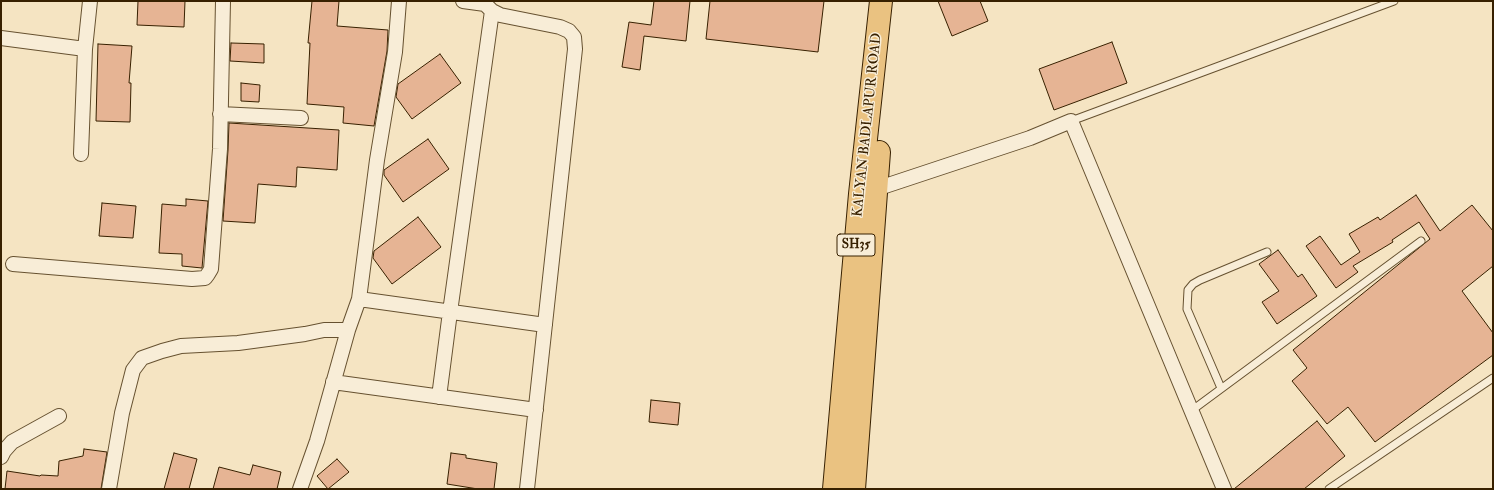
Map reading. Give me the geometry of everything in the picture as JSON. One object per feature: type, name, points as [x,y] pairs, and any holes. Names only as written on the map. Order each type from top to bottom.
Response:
[{"type":"main road","name":"KALYAN BADLAPUR ROAD","points":[[854,489],[868,191],[881,1]]},
{"type":"main road","name":"KALYAN BADLAPUR ROAD","points":[[834,489],[868,191],[892,1]]},
{"type":"street","points":[[81,154],[85,49],[90,1]]},
{"type":"street","points":[[13,264],[192,279],[205,278],[210,269],[220,149],[223,1]]},
{"type":"street","points":[[300,489],[317,441],[358,299],[377,160],[395,52],[399,1]]},
{"type":"street","points":[[463,1],[487,6],[500,15],[560,27],[569,31],[574,37],[576,49],[527,489]]},
{"type":"street","points":[[439,397],[487,6]]},
{"type":"street","points":[[1,38],[85,49]]},
{"type":"street","points":[[220,114],[301,118]]},
{"type":"street","points":[[868,191],[1030,138],[1072,121],[1224,489]]},
{"type":"street","points":[[358,299],[545,325]]},
{"type":"street","points":[[109,489],[122,413],[133,370],[142,358],[181,346],[238,343],[324,330],[348,330]]},
{"type":"street","points":[[333,382],[536,410]]},
{"type":"street","points":[[1,457],[12,442],[59,416]]},
{"type":"lane","points":[[1072,121],[1394,1]]},
{"type":"lane","points":[[1191,411],[1420,241]]},
{"type":"lane","points":[[1222,388],[1187,309],[1188,290],[1193,284],[1200,280],[1267,252]]},
{"type":"lane","points":[[1329,489],[1493,378]]},
{"type":"building","points":[[138,1],[185,1],[184,27],[137,25]]},
{"type":"building","points":[[312,1],[339,1],[337,26],[388,30],[387,51],[374,126],[343,123],[344,107],[307,104],[310,43],[308,43]]},
{"type":"building","points":[[654,1],[690,1],[686,41],[644,36],[640,70],[622,67],[629,22],[651,25]]},
{"type":"building","points":[[710,1],[824,1],[818,52],[706,39]]},
{"type":"building","points":[[938,1],[980,1],[988,21],[952,36]]},
{"type":"building","points":[[1112,42],[1127,83],[1054,110],[1039,69]]},
{"type":"building","points":[[231,43],[264,44],[264,63],[230,61]]},
{"type":"building","points":[[98,44],[132,46],[129,83],[131,83],[130,122],[96,121]]},
{"type":"building","points":[[440,54],[461,83],[412,119],[396,97],[398,84]]},
{"type":"building","points":[[241,83],[260,85],[259,102],[241,101]]},
{"type":"building","points":[[229,123],[339,130],[337,170],[297,167],[296,187],[258,184],[255,223],[223,221]]},
{"type":"building","points":[[428,139],[449,169],[403,202],[384,175],[384,170]]},
{"type":"building","points":[[1416,195],[1440,231],[1472,205],[1493,231],[1493,266],[1462,291],[1493,333],[1493,355],[1375,442],[1348,407],[1327,424],[1292,381],[1307,368],[1293,350],[1430,239],[1419,222],[1392,240],[1393,242],[1353,266],[1358,272],[1336,288],[1306,246],[1320,236],[1341,265],[1360,252],[1349,234],[1378,217],[1380,220]]},
{"type":"building","points":[[186,199],[208,201],[202,268],[182,266],[182,254],[159,253],[162,204],[186,206]]},
{"type":"building","points":[[102,203],[136,206],[133,238],[99,236]]},
{"type":"building","points":[[418,217],[441,247],[392,284],[373,258],[374,251]]},
{"type":"building","points":[[1278,250],[1298,277],[1302,274],[1317,296],[1277,324],[1262,302],[1279,291],[1259,264]]},
{"type":"building","points":[[651,400],[680,403],[678,425],[649,422]]},
{"type":"building","points":[[1317,421],[1345,456],[1304,489],[1234,489]]},
{"type":"building","points":[[84,449],[107,452],[101,489],[5,489],[7,471],[40,476],[58,476],[59,461],[83,456]]},
{"type":"building","points":[[174,453],[197,459],[189,489],[164,489]]},
{"type":"building","points":[[451,453],[466,455],[466,458],[497,463],[494,489],[478,489],[447,484]]},
{"type":"building","points":[[337,459],[349,472],[328,489],[317,476]]},
{"type":"building","points":[[253,465],[281,472],[277,489],[213,489],[219,467],[250,475]]}]
